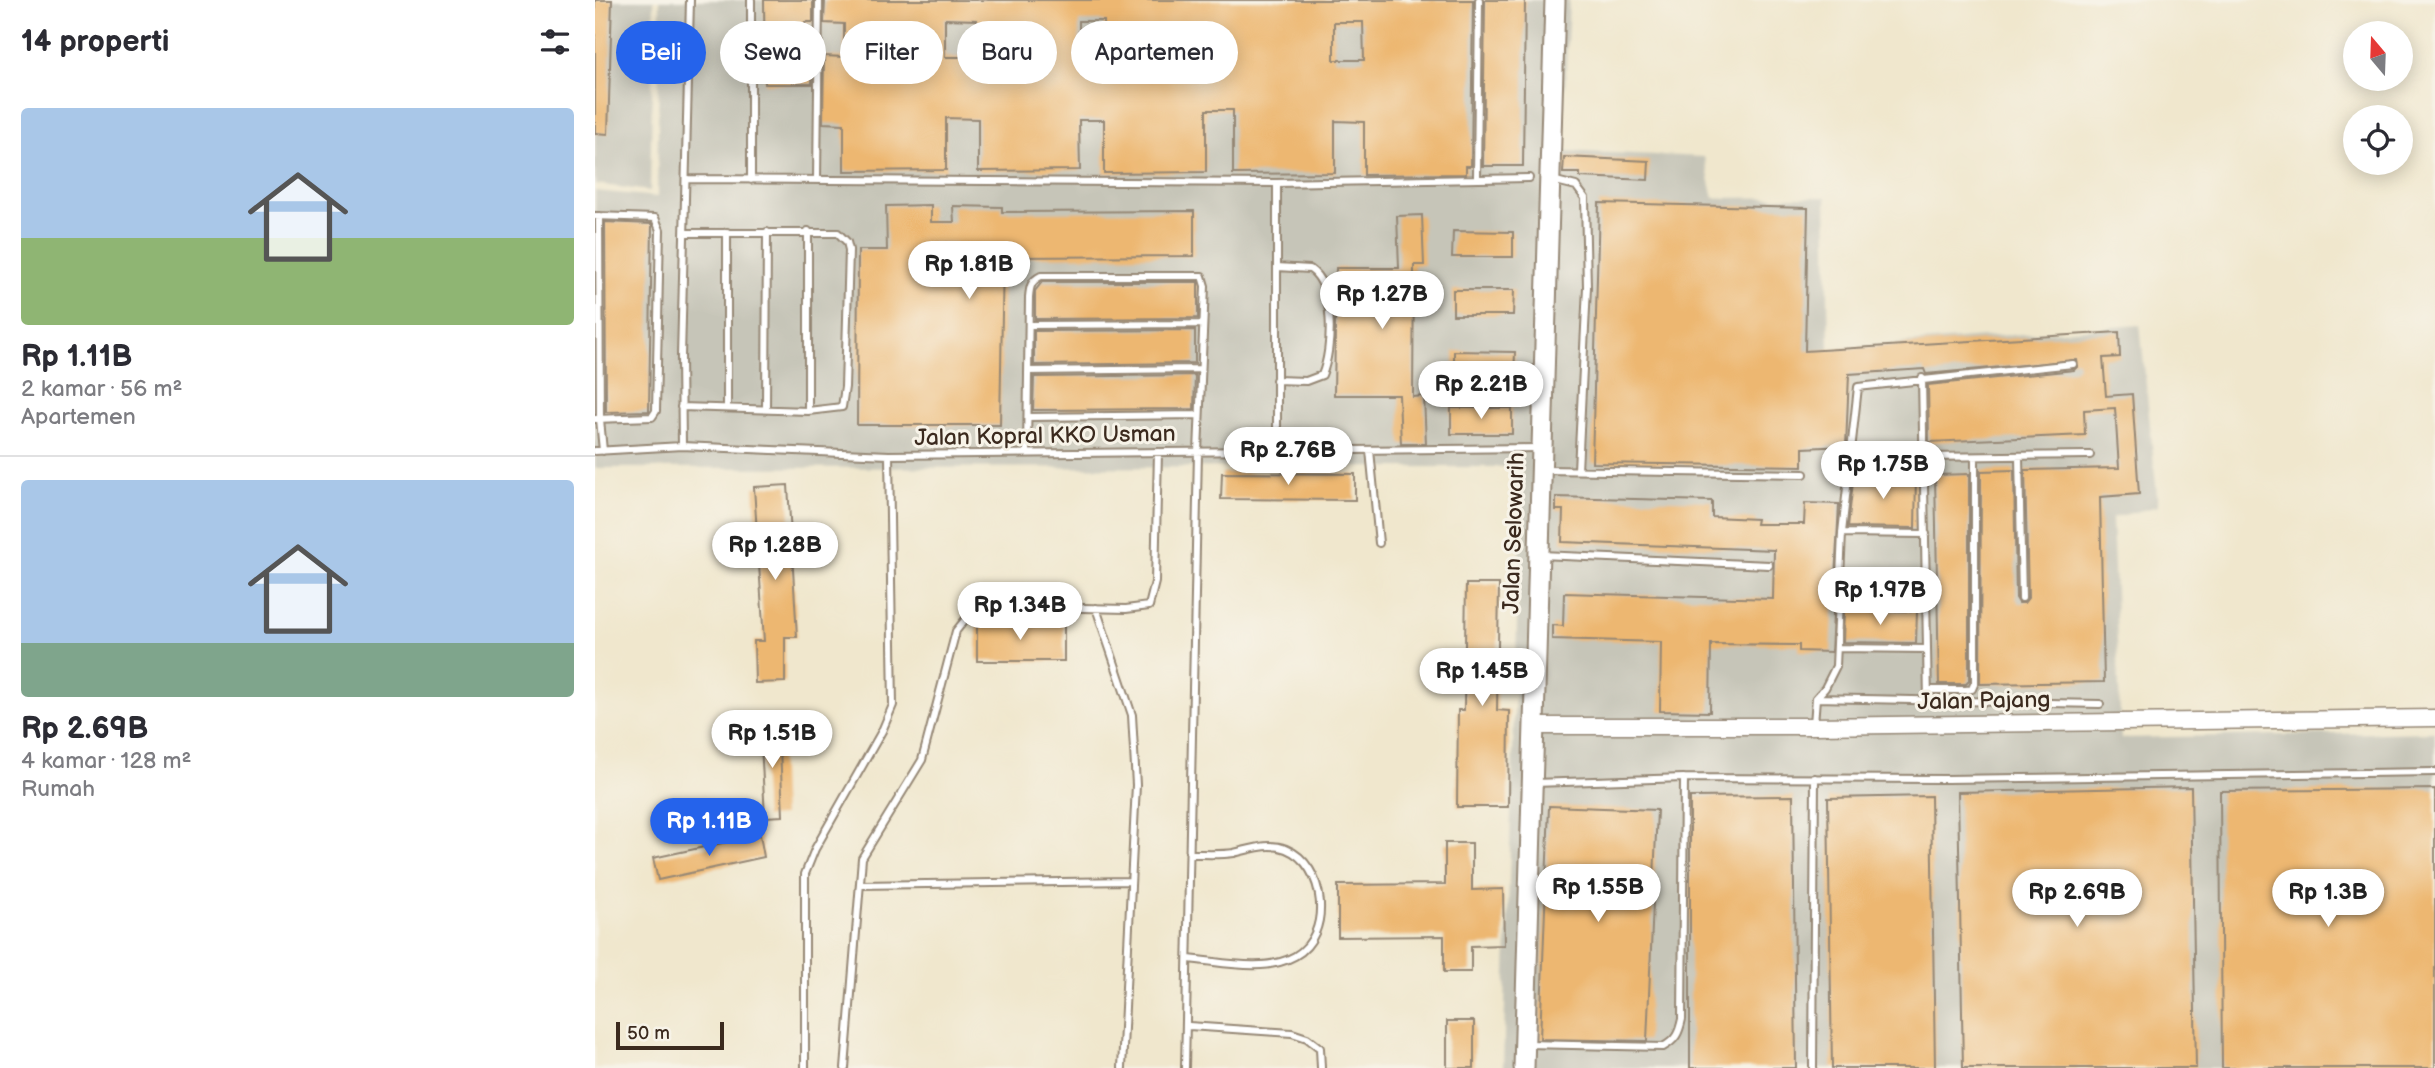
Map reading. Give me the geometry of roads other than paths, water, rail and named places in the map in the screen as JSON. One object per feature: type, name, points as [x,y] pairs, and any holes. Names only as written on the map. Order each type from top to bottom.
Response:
[{"type":"main road","name":"Jalan Selowarih","points":[[1524,1068],[1555,0]]},
{"type":"street","name":"Jalan Pajang","points":[[1533,726],[1814,726],[2435,718]]},
{"type":"lane","points":[[682,446],[690,0]]},
{"type":"lane","points":[[751,0],[751,180]]},
{"type":"lane","points":[[817,180],[819,0]]},
{"type":"lane","points":[[1477,177],[1479,0]]},
{"type":"lane","points":[[686,179],[1277,183],[1529,178]]},
{"type":"lane","points":[[1551,179],[1576,186],[1585,198],[1587,287],[1578,470]]},
{"type":"lane","points":[[1277,183],[1277,451]]},
{"type":"lane","points":[[597,419],[652,417],[656,411],[660,230],[655,218],[597,216],[597,419],[603,451]]},
{"type":"lane","points":[[808,231],[808,411]]},
{"type":"lane","points":[[727,232],[727,408]]},
{"type":"lane","points":[[766,409],[767,232]]},
{"type":"lane","points":[[681,407],[808,411],[837,409],[844,404],[849,250],[848,242],[838,233],[684,233]]},
{"type":"lane","points":[[1276,380],[1306,381],[1322,375],[1327,352],[1329,301],[1324,283],[1310,269],[1277,267]]},
{"type":"lane","points":[[1027,452],[1030,284],[1041,276],[1202,276],[1205,285],[1198,452],[1189,1026],[1185,1068]]},
{"type":"lane","points":[[1028,325],[1203,324]]},
{"type":"lane","points":[[1814,726],[1816,698],[1831,678],[1837,648],[1842,533],[1858,387],[2073,365]]},
{"type":"lane","points":[[1028,371],[1201,369]]},
{"type":"lane","points":[[1922,379],[1928,701]]},
{"type":"lane","points":[[1028,417],[1199,415]]},
{"type":"lane","points":[[595,451],[682,446],[889,455]]},
{"type":"lane","name":"Jalan Kopral KKO Usman","points":[[805,1068],[805,874],[815,849],[882,731],[893,705],[889,455],[1542,447]]},
{"type":"lane","points":[[1370,450],[1379,543]]},
{"type":"lane","points":[[845,1068],[862,858],[922,760],[956,631],[972,611],[993,606],[1142,609],[1151,603],[1158,452]]},
{"type":"lane","points":[[1851,458],[2090,455]]},
{"type":"lane","points":[[2019,457],[2022,598]]},
{"type":"lane","points":[[1929,690],[1972,689],[1975,682],[1975,458]]},
{"type":"lane","points":[[1541,470],[1804,474]]},
{"type":"lane","points":[[1842,533],[1926,534]]},
{"type":"lane","points":[[1537,555],[1769,565]]},
{"type":"lane","points":[[1841,603],[1927,602]]},
{"type":"lane","points":[[1096,608],[1132,715],[1136,785],[1122,1068]]},
{"type":"lane","points":[[1837,648],[1927,649]]},
{"type":"lane","points":[[1816,698],[2100,704]]},
{"type":"lane","points":[[1532,783],[1684,778],[2435,772]]},
{"type":"lane","points":[[1525,1044],[1663,1048],[1674,1042],[1679,1034],[1682,1019],[1684,778]]},
{"type":"lane","points":[[1813,1068],[1815,778]]},
{"type":"lane","points":[[1189,959],[1272,964],[1297,956],[1314,937],[1320,916],[1318,888],[1311,870],[1301,858],[1286,849],[1267,845],[1233,853],[1191,854]]},
{"type":"lane","points":[[860,885],[1131,881]]},
{"type":"lane","points":[[1189,1026],[1292,1033],[1307,1038],[1319,1048],[1321,1068]]}]
